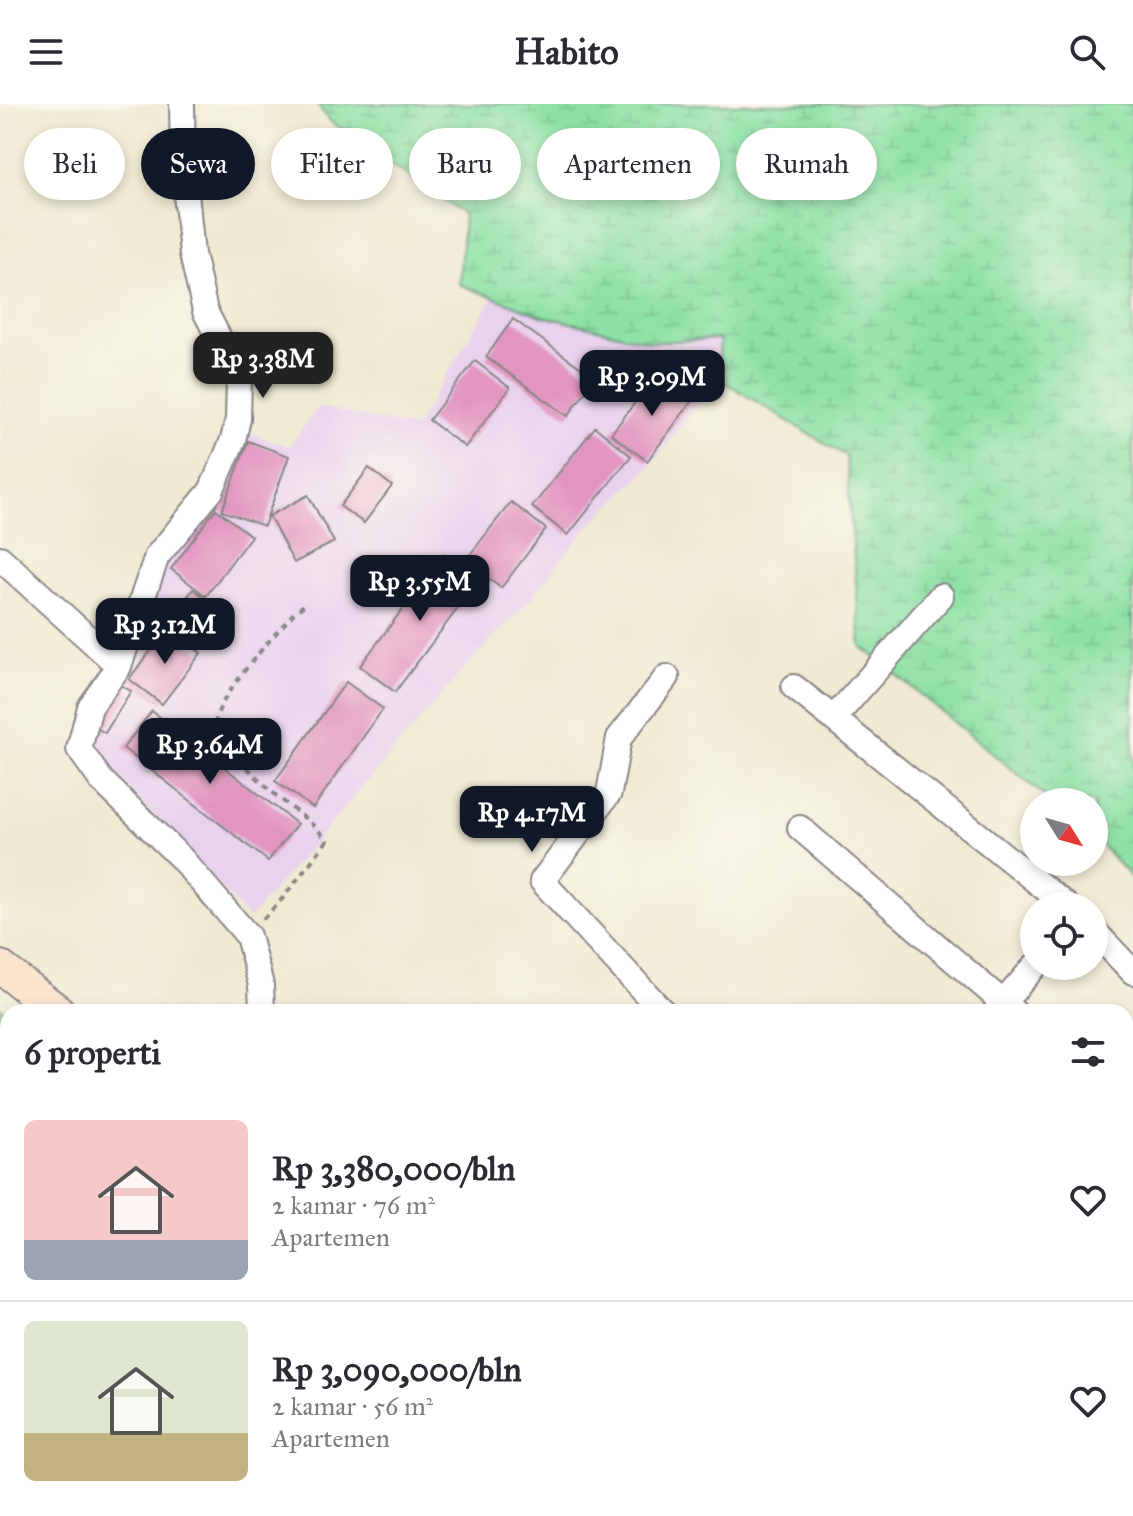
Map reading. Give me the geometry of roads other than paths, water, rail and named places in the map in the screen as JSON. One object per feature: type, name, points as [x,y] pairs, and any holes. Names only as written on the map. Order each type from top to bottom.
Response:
[{"type":"street","points":[[182,104],[183,163],[192,254],[205,311],[239,377],[238,419],[233,440],[211,491],[157,556],[119,666],[90,707],[79,749],[101,780],[181,858],[248,936],[261,985],[262,1004]]},
{"type":"street","points":[[0,558],[119,666]]},
{"type":"street","points":[[834,718],[941,596]]},
{"type":"street","points":[[656,1004],[542,881],[609,793],[619,738],[667,677]]},
{"type":"street","points":[[794,687],[1050,892]]},
{"type":"street","points":[[800,828],[999,1004]]},
{"type":"street","points":[[1108,946],[1133,972]]},
{"type":"street","points":[[0,967],[49,1004]]},
{"type":"street","points":[[1007,1004],[1025,980]]}]
